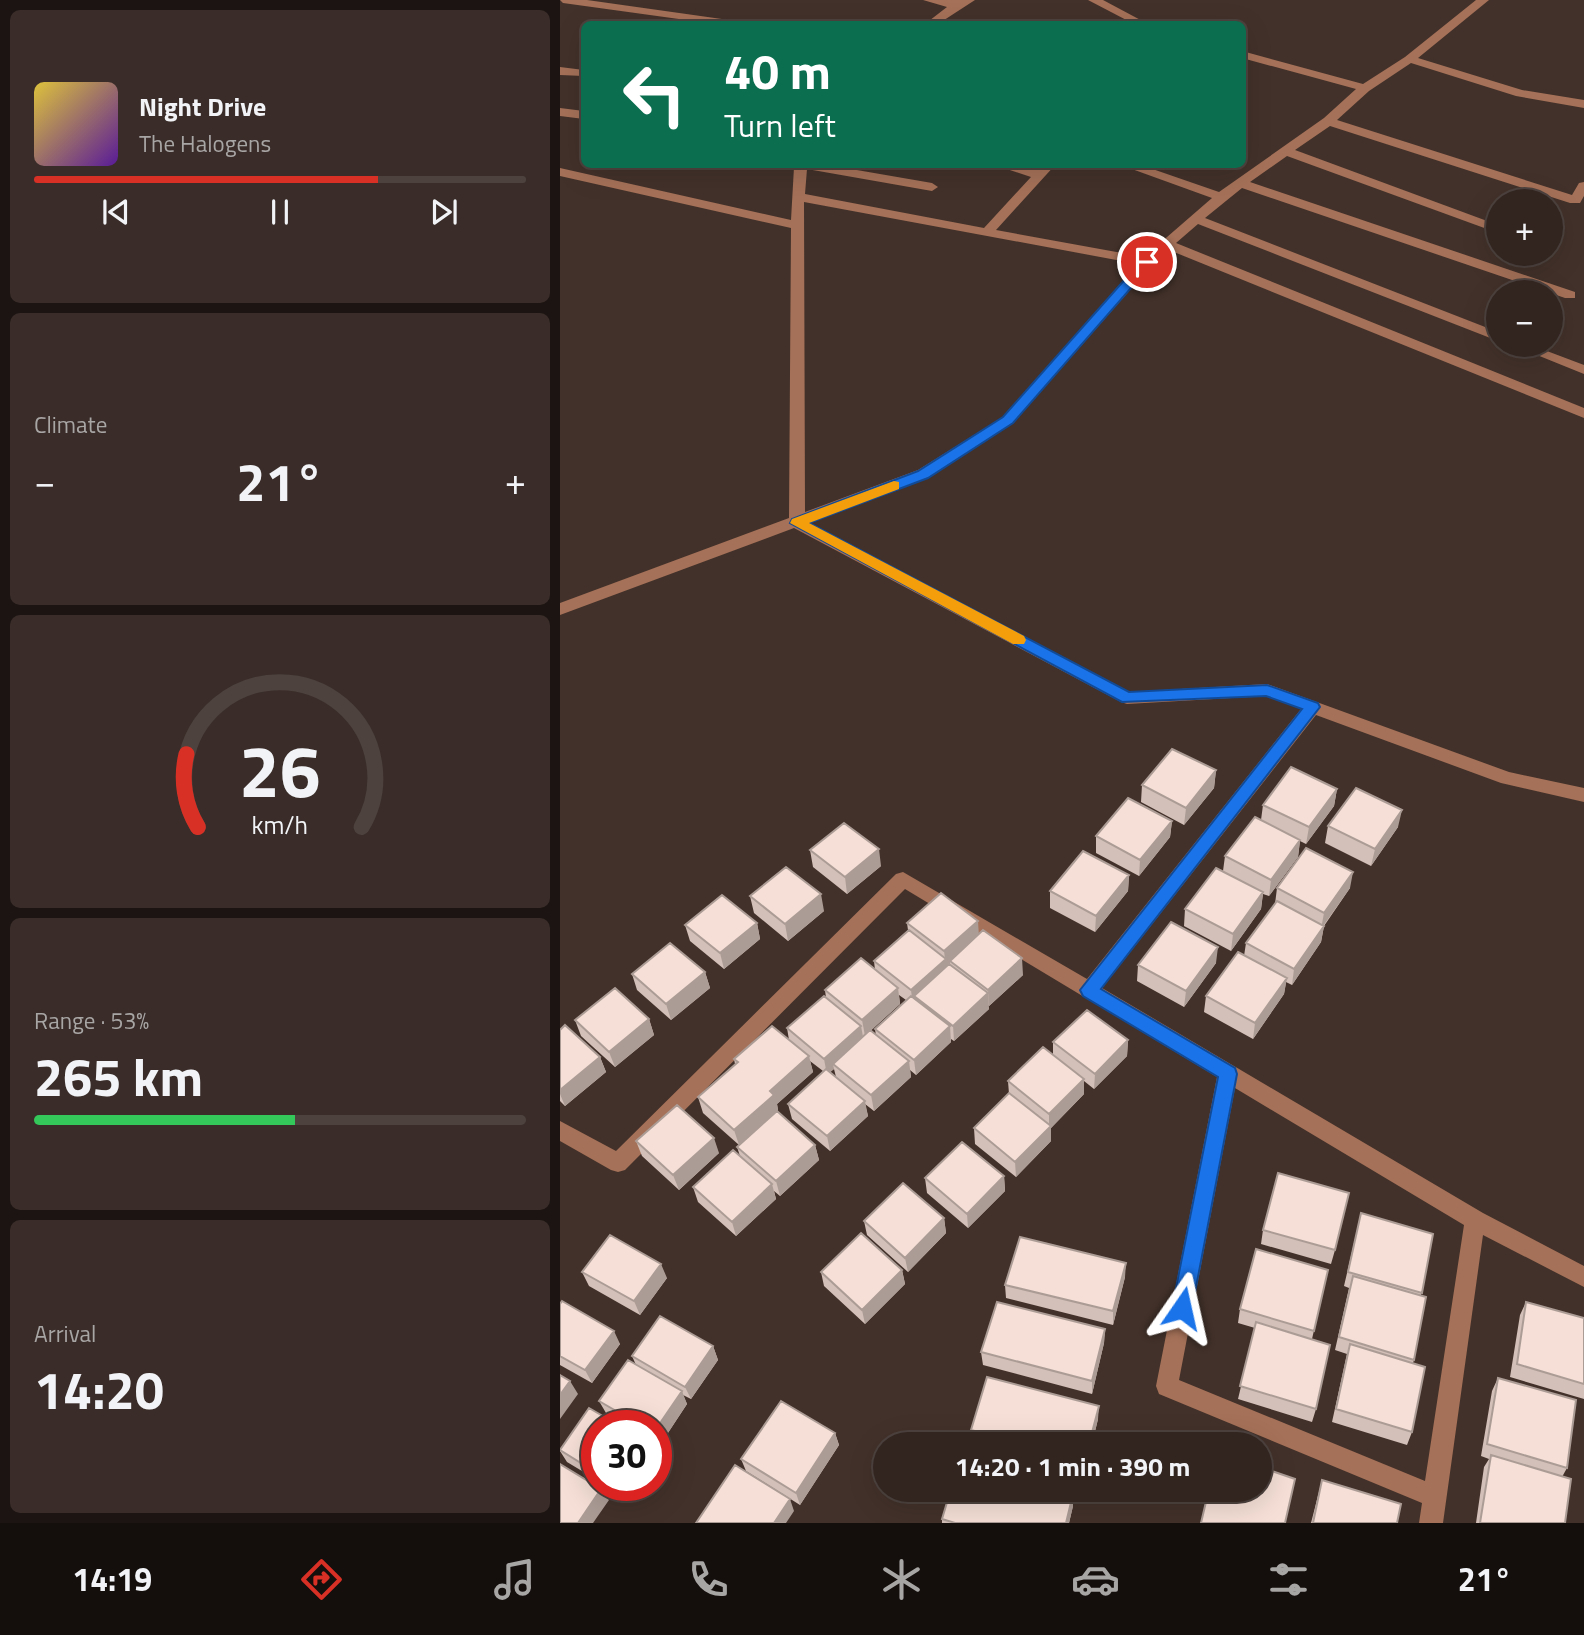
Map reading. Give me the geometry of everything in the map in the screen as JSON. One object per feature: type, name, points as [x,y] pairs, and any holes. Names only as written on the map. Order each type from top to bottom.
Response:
[{"type":"street","points":[[562,0],[714,21]]},
{"type":"street","points":[[929,0],[956,5]]},
{"type":"street","points":[[935,21],[956,5],[969,0]]},
{"type":"street","points":[[1094,0],[1136,21]]},
{"type":"street","points":[[560,609],[923,474],[1008,420],[1147,262],[1167,244],[1240,183],[1328,121],[1365,88],[1409,59],[1483,0]]},
{"type":"street","points":[[1246,55],[1365,88]]},
{"type":"street","points":[[1409,59],[1520,93],[1584,104]]},
{"type":"street","points":[[560,71],[581,73]]},
{"type":"street","points":[[560,112],[581,115]]},
{"type":"street","points":[[1328,121],[1575,200],[1584,186]]},
{"type":"street","points":[[1285,151],[1486,225]]},
{"type":"street","points":[[797,523],[800,168]]},
{"type":"street","points":[[818,168],[932,187]]},
{"type":"street","points":[[1013,168],[1040,175]]},
{"type":"street","points":[[987,232],[1046,168]]},
{"type":"street","points":[[1136,168],[1222,197]]},
{"type":"street","points":[[560,173],[799,226]]},
{"type":"street","points":[[1240,183],[1570,295]]},
{"type":"street","points":[[798,197],[1147,262]]},
{"type":"street","points":[[1197,219],[1486,332]]},
{"type":"street","points":[[1167,244],[1584,413]]},
{"type":"street","points":[[1550,357],[1584,370]]},
{"type":"street","points":[[797,523],[1127,698],[1267,690],[1507,778],[1584,795]]},
{"type":"street","points":[[1089,990],[1312,707]]},
{"type":"street","points":[[560,1130],[618,1163],[902,879],[1475,1220],[1584,1277]]},
{"type":"street","points":[[1228,1074],[1167,1386],[1435,1497]]},
{"type":"street","points":[[1431,1523],[1475,1220]]},
{"type":"building","points":[[1172,749],[1216,770],[1186,808],[1142,785]]},
{"type":"building","points":[[1291,767],[1337,789],[1309,827],[1263,805]]},
{"type":"building","points":[[1356,788],[1402,810],[1375,849],[1328,826]]},
{"type":"building","points":[[1128,798],[1172,821],[1140,860],[1096,836]]},
{"type":"building","points":[[1255,817],[1300,840],[1271,880],[1225,856]]},
{"type":"building","points":[[844,823],[879,849],[845,877],[810,850]]},
{"type":"building","points":[[1306,848],[1353,872],[1324,913],[1277,888]]},
{"type":"building","points":[[1083,851],[1129,875],[1096,916],[1050,891]]},
{"type":"building","points":[[786,867],[821,894],[785,924],[750,896]]},
{"type":"building","points":[[1216,868],[1263,892],[1233,934],[1185,909]]},
{"type":"building","points":[[941,893],[978,921],[944,951],[907,923]]},
{"type":"building","points":[[722,895],[757,923],[720,953],[685,925]]},
{"type":"building","points":[[1277,901],[1324,926],[1294,969],[1246,943]]},
{"type":"building","points":[[1171,922],[1218,947],[1186,991],[1138,965]]},
{"type":"building","points":[[909,930],[946,959],[911,990],[874,961]]},
{"type":"building","points":[[983,930],[1022,958],[988,990],[950,961]]},
{"type":"building","points":[[670,943],[705,972],[666,1004],[632,974]]},
{"type":"building","points":[[1238,952],[1287,978],[1255,1023],[1206,996]]},
{"type":"building","points":[[861,958],[898,988],[862,1020],[825,990]]},
{"type":"building","points":[[949,964],[988,993],[953,1026],[914,996]]},
{"type":"building","points":[[615,988],[649,1019],[609,1052],[575,1020]]},
{"type":"building","points":[[824,996],[861,1026],[824,1059],[787,1028]]},
{"type":"building","points":[[911,996],[950,1026],[914,1060],[875,1029]]},
{"type":"building","points":[[1087,1010],[1128,1040],[1095,1074],[1053,1042]]},
{"type":"building","points":[[565,1025],[600,1057],[560,1090],[560,1030]]},
{"type":"building","points":[[772,1026],[809,1056],[770,1091],[774,1095],[734,1130],[698,1097],[738,1062],[734,1059]]},
{"type":"building","points":[[870,1030],[909,1061],[871,1095],[833,1064]]},
{"type":"building","points":[[1043,1047],[1084,1079],[1049,1114],[1008,1081]]},
{"type":"building","points":[[826,1069],[865,1101],[827,1136],[788,1104]]},
{"type":"building","points":[[1009,1093],[1051,1126],[1015,1162],[974,1128]]},
{"type":"building","points":[[677,1105],[714,1138],[673,1175],[636,1141]]},
{"type":"building","points":[[777,1111],[815,1145],[776,1181],[737,1147]]},
{"type":"building","points":[[962,1142],[1004,1176],[967,1214],[925,1178]]},
{"type":"building","points":[[733,1150],[772,1184],[732,1222],[693,1187]]},
{"type":"building","points":[[1278,1173],[1349,1193],[1335,1250],[1263,1230]]},
{"type":"building","points":[[903,1183],[944,1218],[905,1258],[864,1221]]},
{"type":"building","points":[[1361,1213],[1433,1234],[1422,1293],[1348,1272]]},
{"type":"building","points":[[861,1233],[902,1270],[862,1310],[821,1272]]},
{"type":"building","points":[[610,1235],[661,1264],[634,1301],[582,1272]]},
{"type":"building","points":[[1020,1237],[1126,1263],[1113,1311],[1005,1285]]},
{"type":"building","points":[[1256,1249],[1328,1270],[1314,1331],[1240,1309]]},
{"type":"building","points":[[1353,1276],[1426,1297],[1414,1360],[1339,1337]]},
{"type":"building","points":[[562,1301],[614,1331],[585,1370],[560,1356]]},
{"type":"building","points":[[997,1302],[1105,1329],[1092,1381],[981,1352]]},
{"type":"building","points":[[1526,1302],[1584,1318],[1584,1384],[1517,1364]]},
{"type":"building","points":[[660,1316],[713,1346],[685,1387],[632,1356]]},
{"type":"building","points":[[1256,1322],[1330,1345],[1316,1409],[1240,1386]]},
{"type":"building","points":[[1350,1344],[1425,1367],[1412,1432],[1336,1409]]},
{"type":"building","points":[[628,1360],[682,1391],[669,1410],[614,1410],[599,1401]]},
{"type":"building","points":[[560,1375],[570,1381],[560,1395]]},
{"type":"building","points":[[987,1377],[1099,1406],[1092,1432],[971,1430]]},
{"type":"building","points":[[1498,1378],[1576,1400],[1567,1468],[1487,1444]]},
{"type":"building","points":[[781,1401],[835,1433],[796,1493],[741,1459]]},
{"type":"building","points":[[581,1420],[581,1463],[560,1450]]},
{"type":"building","points":[[1491,1455],[1571,1479],[1565,1523],[1480,1523]]},
{"type":"building","points":[[560,1464],[581,1477],[581,1501],[593,1501],[578,1523],[560,1523]]},
{"type":"building","points":[[735,1465],[790,1499],[774,1523],[696,1523]]},
{"type":"building","points":[[1272,1471],[1295,1479],[1285,1523],[1201,1523],[1206,1502],[1272,1502]]},
{"type":"building","points":[[1322,1480],[1401,1504],[1397,1523],[1313,1523]]},
{"type":"building","points":[[947,1502],[1071,1502],[1066,1523],[955,1523],[942,1519]]},
{"type":"slow traffic","points":[[894,486],[797,523],[1018,640]]},
{"type":"route","points":[[1147,262],[1008,420],[923,474],[797,523],[1127,698],[1267,690],[1312,707],[1089,990],[1228,1074],[1182,1308]]}]
